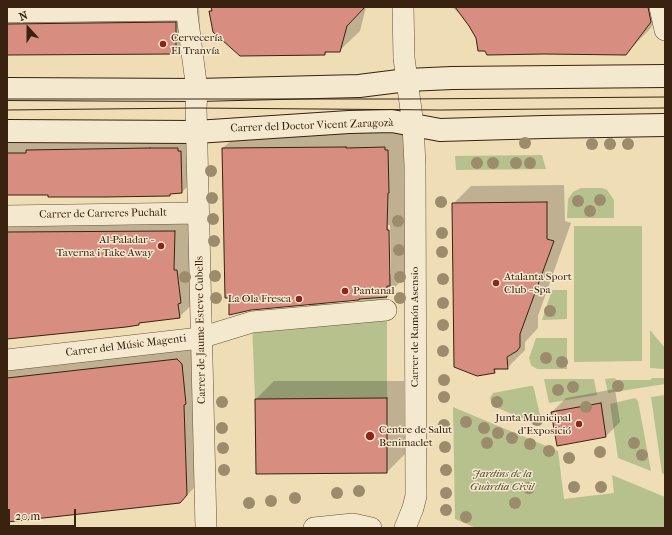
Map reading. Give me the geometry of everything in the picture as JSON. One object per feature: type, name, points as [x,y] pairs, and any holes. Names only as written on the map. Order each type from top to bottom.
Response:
[{"type":"street","name":"Carrer de Ramón Asensio","points":[[403,7],[404,58],[413,125],[415,165],[416,496],[405,528]]},
{"type":"street","points":[[660,7],[665,30]]},
{"type":"street","points":[[7,12],[187,9]]},
{"type":"street","name":"Carrer de Jaume Esteve Cubells","points":[[187,9],[197,90],[196,132],[200,338],[206,528]]},
{"type":"street","points":[[7,90],[197,90],[359,86],[407,80],[452,78],[665,76]]},
{"type":"street","name":"Carrer del Doctor Vicent Zaragozà","points":[[7,131],[196,132],[349,122],[392,121],[440,130],[665,125]]},
{"type":"street","name":"Carrer de Carreres Puchalt","points":[[7,216],[198,213]]},
{"type":"street","name":"Carrer del Músic Magenti","points":[[7,360],[200,338],[252,322],[386,310]]},
{"type":"street","points":[[314,528],[353,524],[371,528]]},
{"type":"green space","points":[[542,155],[546,169],[456,170],[455,156]]},
{"type":"green space","points":[[581,188],[602,188],[607,190],[614,200],[614,218],[567,218],[568,199],[573,192]]},
{"type":"green space","points":[[574,226],[642,226],[642,361],[574,362]]},
{"type":"green space","points":[[552,290],[567,290],[567,319],[542,320]]},
{"type":"green space","points":[[387,297],[387,398],[255,399],[252,322],[262,315],[262,310],[309,309],[309,304],[359,303],[359,299]]},
{"type":"green space","points":[[650,330],[665,348],[665,369],[650,368]]},
{"type":"green space","points":[[536,338],[567,338],[567,369],[537,369],[531,365],[529,358]]},
{"type":"green space","points":[[615,378],[616,380],[650,380],[652,378],[665,378],[665,384],[608,393],[605,379]]},
{"type":"green space","points":[[544,379],[594,379],[597,395],[549,403]]},
{"type":"green space","points":[[533,386],[534,389],[542,424],[540,426],[493,406],[491,402],[490,398],[493,393]]},
{"type":"green space","points":[[665,395],[665,475],[662,473],[651,397]]},
{"type":"green space","points":[[635,398],[638,401],[651,471],[618,458],[610,404]]},
{"type":"green space","name":"Jardins de la Guàrdia Civil","points":[[453,407],[558,451],[564,499],[614,493],[612,475],[665,497],[665,528],[476,528],[455,519]]},
{"type":"building","points":[[211,7],[365,7],[347,26],[340,52],[325,52],[325,55],[240,56],[213,32],[209,11],[212,11]]},
{"type":"building","points":[[455,7],[648,7],[651,22],[626,55],[487,55],[485,51],[478,51],[476,38]]},
{"type":"building","points":[[176,22],[176,54],[7,55],[7,24]]},
{"type":"building","points":[[385,147],[385,150],[388,150],[389,193],[387,230],[389,230],[390,286],[387,286],[387,297],[251,310],[229,315],[229,298],[225,298],[222,148]]},
{"type":"building","points":[[178,148],[178,151],[181,151],[182,193],[170,194],[170,196],[105,197],[7,195],[7,153],[26,153],[26,150]]},
{"type":"building","name":"Atalanta Sport Club - Spa","points":[[547,202],[547,239],[554,241],[520,334],[520,347],[517,351],[507,357],[508,369],[494,369],[495,373],[477,376],[454,367],[452,203]]},
{"type":"building","points":[[175,231],[174,270],[177,270],[181,303],[178,304],[180,318],[139,323],[139,325],[126,327],[7,339],[7,232]]},
{"type":"building","points":[[177,359],[182,364],[186,404],[184,405],[187,495],[180,503],[7,522],[7,378]]},
{"type":"building","name":"Centre de Salut Benimaclet","points":[[387,398],[387,473],[256,474],[255,399]]},
{"type":"building","name":"Junta Municipal d'Exposició","points":[[601,403],[606,437],[557,446],[551,412]]},
{"type":"tram line","points":[[7,99],[409,99],[665,97]]},
{"type":"tram line","points":[[7,110],[196,108],[440,110],[665,108]]},
{"type":"place","name":"Cervecería El Tranvía","points":[[163,44]]},
{"type":"place","name":"Al-Paladar - Taverna i Take Away","points":[[161,246]]},
{"type":"place","name":"Atalanta Sport Club - Spa","points":[[496,283]]},
{"type":"place","name":"Pantanal","points":[[345,291]]},
{"type":"place","name":"La Ola Fresca","points":[[299,299]]},
{"type":"place","name":"Junta Municipal d'Exposició","points":[[579,424]]},
{"type":"place","name":"Centre de Salut Benimaclet","points":[[370,436]]}]
